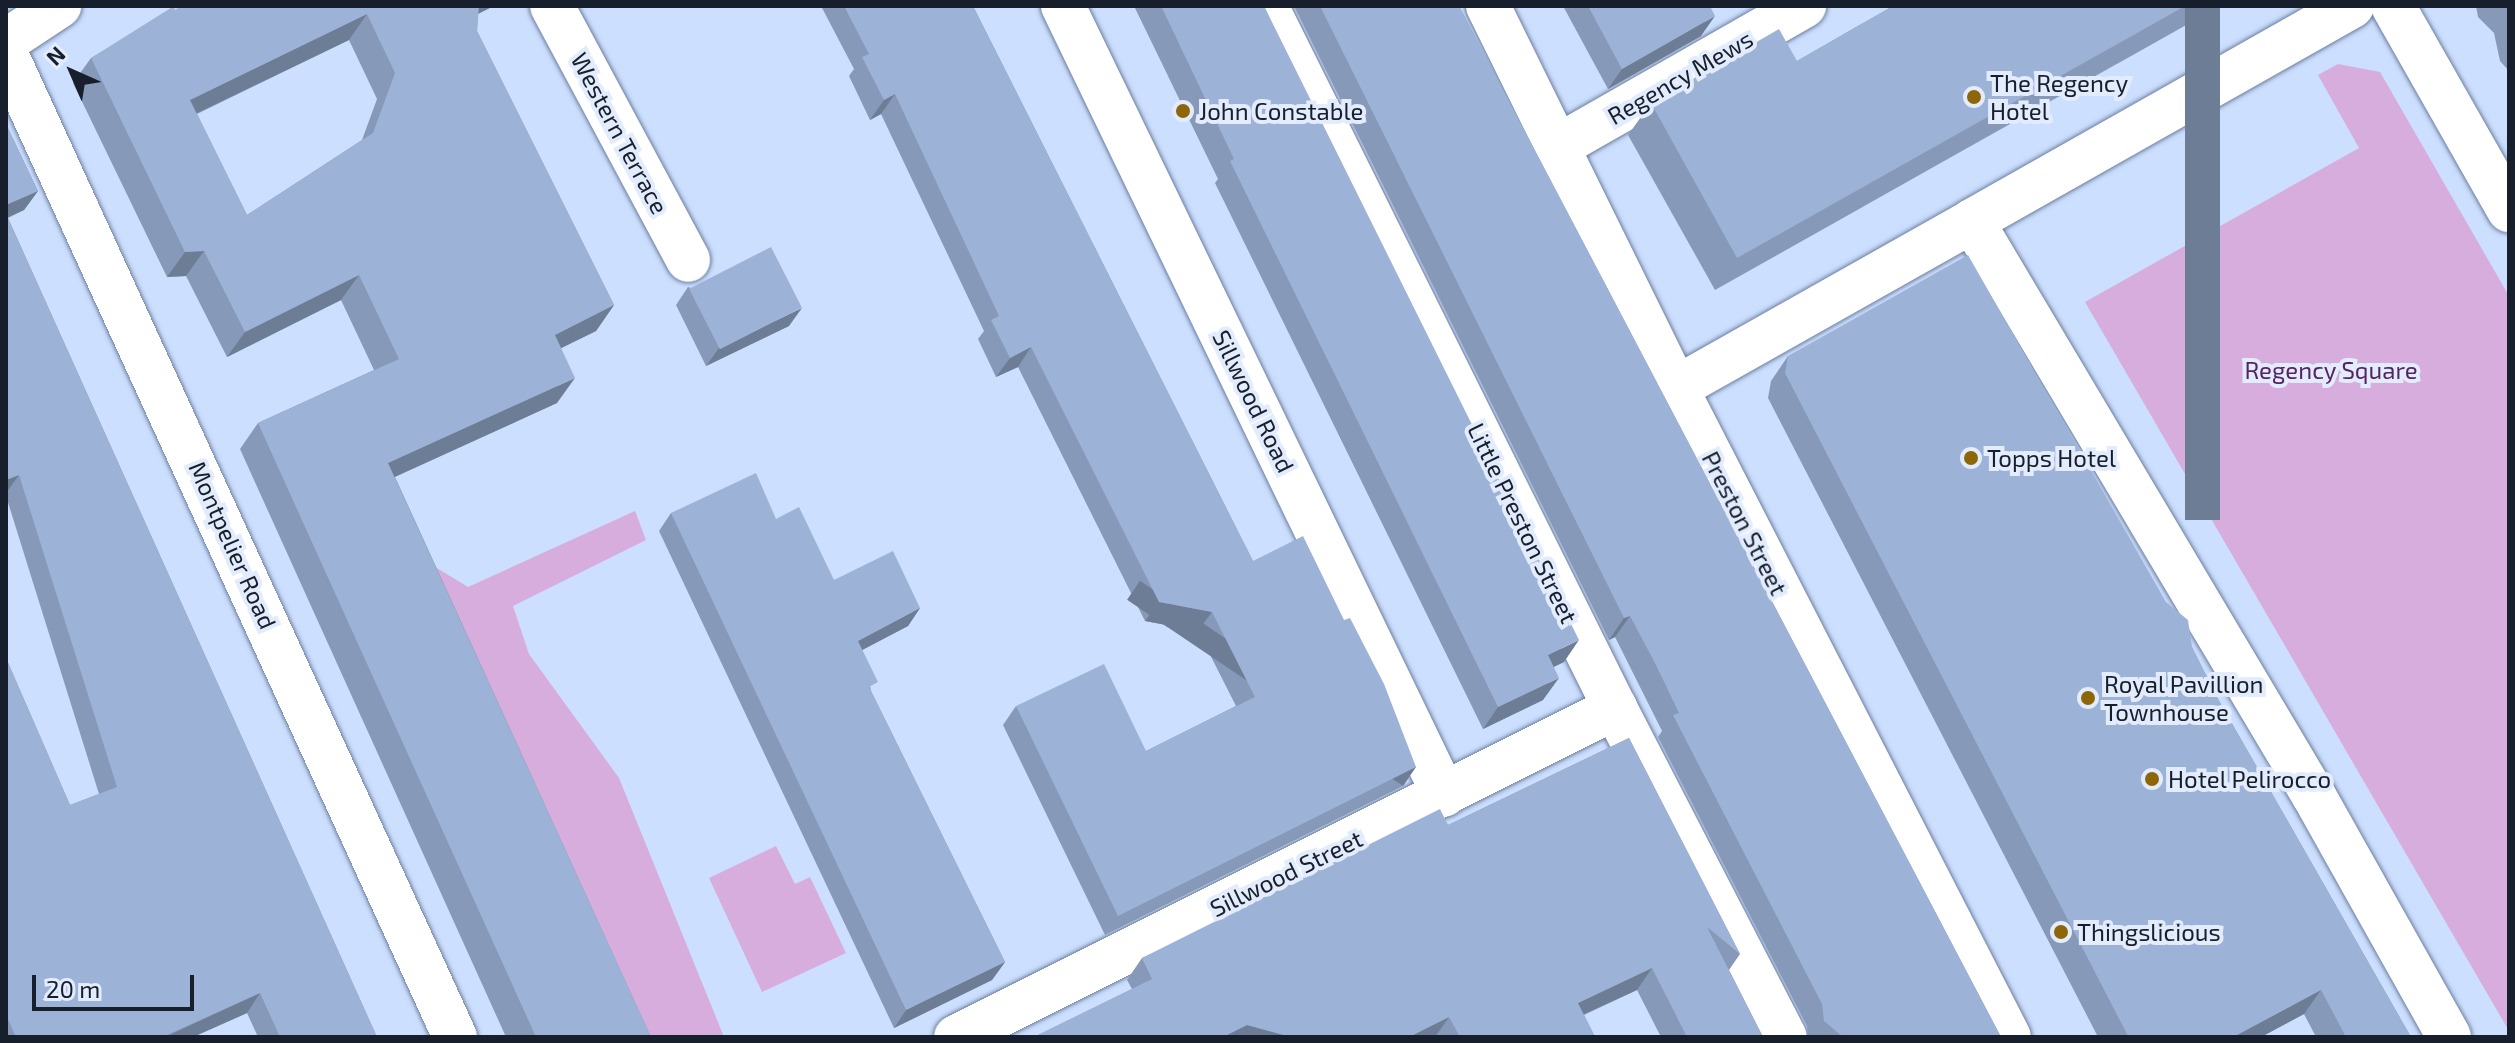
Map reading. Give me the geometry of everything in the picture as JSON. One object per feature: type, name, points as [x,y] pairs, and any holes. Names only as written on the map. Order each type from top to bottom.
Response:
[{"type":"street","points":[[6,41],[59,6]]},
{"type":"street","name":"Western Terrace","points":[[552,6],[688,260]]},
{"type":"street","name":"Sillwood Road","points":[[1063,6],[1444,795]]},
{"type":"street","name":"Little Preston Street","points":[[1266,6],[1615,708],[1785,1037]]},
{"type":"street","name":"Preston Street","points":[[1488,6],[1555,148],[1676,388],[2009,1037]]},
{"type":"street","name":"Regency Mews","points":[[1555,148],[1804,6]]},
{"type":"street","points":[[1676,388],[2352,6]]},
{"type":"street","points":[[2393,6],[2509,210]]},
{"type":"street","name":"Montpelier Road","points":[[6,54],[455,1037]]},
{"type":"street","points":[[1972,221],[2314,796],[2449,1037]]},
{"type":"street","name":"Sillwood Street","points":[[956,1037],[1615,708]]},
{"type":"green space","name":"Regency Square","points":[[2338,64],[2380,72],[2509,296],[2509,1031],[2085,302],[2359,148],[2318,75]]},
{"type":"green space","points":[[635,511],[646,540],[513,606],[529,654],[619,778],[724,1037],[622,1037],[427,562],[468,587]]},
{"type":"green space","points":[[776,846],[795,884],[810,877],[846,953],[762,992],[709,878]]},
{"type":"building","points":[[174,6],[175,10],[181,6],[479,6],[477,31],[614,305],[555,335],[575,378],[388,463],[651,1037],[536,1037],[258,423],[399,359],[359,275],[245,332],[204,251],[185,252],[91,58]],"holes":[[[367,14],[395,73],[373,133],[247,215],[190,100]]]},
{"type":"building","points":[[844,6],[973,6],[1253,561],[1303,536],[1344,620],[1350,618],[1384,684],[1416,767],[1118,916],[1016,706],[1104,664],[1146,751],[1255,697],[1212,612],[1159,602],[1031,347],[1010,358],[991,320],[999,316],[895,94],[884,100],[862,57],[869,54]]},
{"type":"building","points":[[1161,6],[1264,6],[1579,640],[1548,655],[1559,678],[1498,707],[1230,161],[1234,159]]},
{"type":"building","points":[[1320,6],[1459,6],[2001,1037],[1843,1037],[1824,1021],[1822,1004],[1673,715],[1679,713],[1656,665],[1630,616],[1624,618]]},
{"type":"building","points":[[1588,6],[1710,6],[1715,16],[1622,69]]},
{"type":"building","points":[[1893,6],[2185,6],[1737,258],[1651,103],[1779,29],[1797,61]]},
{"type":"building","points":[[6,124],[38,191],[6,205]]},
{"type":"building","points":[[6,214],[377,1037],[280,1037],[260,993],[167,1037],[16,1037],[6,1015],[6,658],[70,805],[117,787],[19,475],[6,480]]},
{"type":"building","points":[[771,247],[802,308],[720,349],[689,289]]},
{"type":"building","points":[[1968,255],[2166,602],[2188,620],[2192,647],[2218,699],[2411,1037],[2346,1037],[2321,990],[2237,1035],[2239,1037],[2128,1036],[1785,373],[1788,356]]},
{"type":"building","points":[[756,473],[776,519],[799,507],[834,580],[893,551],[920,608],[858,641],[878,682],[869,687],[1005,962],[906,1010],[671,513]]},
{"type":"building","points":[[1629,738],[1740,954],[1707,927],[1763,1037],[1687,1037],[1652,968],[1578,1003],[1595,1037],[1460,1037],[1449,1017],[1409,1037],[1291,1037],[1247,1025],[1223,1037],[1034,1037],[1152,979],[1142,958],[1440,809],[1448,825]]},
{"type":"place","name":"The Regency Hotel","points":[[1974,97]]},
{"type":"place","name":"John Constable","points":[[1183,111]]},
{"type":"place","name":"Topps Hotel","points":[[1971,458]]},
{"type":"place","name":"Royal Pavillion Townhouse","points":[[2088,698]]},
{"type":"place","name":"Hotel Pelirocco","points":[[2152,779]]},
{"type":"place","name":"Thingslicious","points":[[2061,932]]}]
